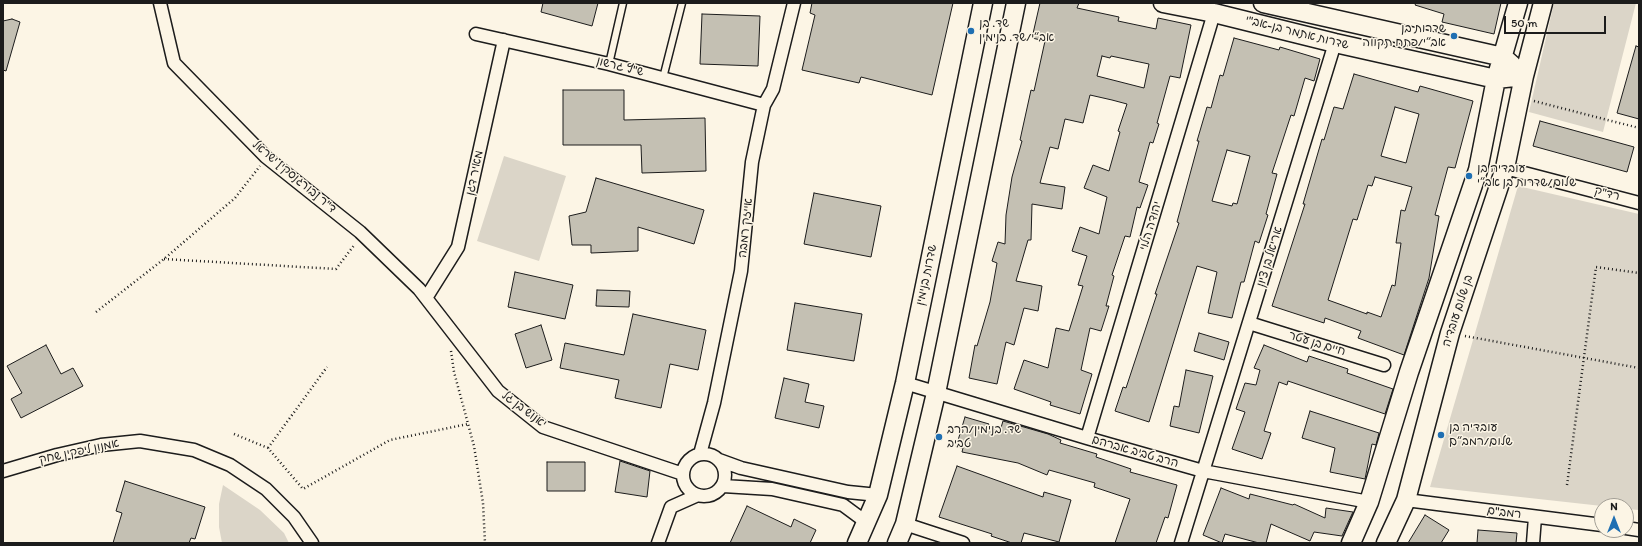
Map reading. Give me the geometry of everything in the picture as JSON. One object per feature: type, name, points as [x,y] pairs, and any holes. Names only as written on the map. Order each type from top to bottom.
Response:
[{"type":"main road","name":"שדרות בנימין","points":[[857,543],[878,495],[905,383],[982,3]]},
{"type":"main road","points":[[897,543],[905,524],[936,393],[1016,3]]},
{"type":"main road","name":"שדרות אתמר בן-אב\"י","points":[[1164,3],[1214,13],[1336,43],[1496,78],[1524,76]]},
{"type":"main road","points":[[1263,3],[1503,57],[1524,76]]},
{"type":"main road","points":[[1350,543],[1369,502],[1409,372],[1478,170],[1496,78],[1518,3]]},
{"type":"main road","name":"בן שלום עובדיה","points":[[1386,543],[1406,500],[1450,333],[1505,168],[1524,76],[1543,3]]},
{"type":"street","name":"ד\"ר [בורגנסקי] ישראל","points":[[160,3],[174,63],[266,157],[360,232],[419,289],[426,298]]},
{"type":"street","name":"אייזק רמבה","points":[[700,454],[714,403],[741,271],[752,162],[764,104],[773,89],[794,3]]},
{"type":"street","name":"יהודה הלוי","points":[[1087,438],[1214,13]]},
{"type":"street","name":"ש\"ץ גרשון","points":[[476,34],[609,64],[764,104]]},
{"type":"street","name":"מאיר דגן","points":[[426,298],[458,247],[504,40]]},
{"type":"street","name":"אריאל בן ציון","points":[[1181,543],[1336,43]]},
{"type":"street","name":"רד\"ק","points":[[1505,168],[1639,203]]},
{"type":"street","name":"יאנוש בן גל","points":[[426,298],[498,391],[543,427],[683,474]]},
{"type":"street","name":"חיים בן עטר","points":[[1250,323],[1384,365]]},
{"type":"street","name":"הרב טביב אברהם","points":[[905,383],[1087,438],[1203,471],[1369,502]]},
{"type":"street","name":"אמנון ליפקין שחק","points":[[3,471],[57,455],[109,444],[140,441],[194,450],[230,465],[266,489],[294,517],[312,543]]},
{"type":"street","points":[[720,460],[725,472],[722,486],[712,495],[698,495],[687,487],[683,474],[684,467],[688,461],[700,454],[714,456],[720,460],[741,468],[848,492],[878,495]]},
{"type":"street","points":[[722,486],[772,489],[843,505],[866,522]]},
{"type":"street","points":[[658,543],[672,507],[698,495]]},
{"type":"street","name":"רמב\"ם","points":[[1406,500],[1594,524]]},
{"type":"street","points":[[1533,543],[1535,517]]},
{"type":"street","points":[[905,524],[963,543]]},
{"type":"lane","points":[[609,64],[623,3]]},
{"type":"lane","points":[[663,78],[682,3]]},
{"type":"path","points":[[1520,98],[1639,128]]},
{"type":"path","points":[[96,312],[164,259],[235,198],[266,157]]},
{"type":"path","points":[[164,259],[336,269],[353,248],[360,232]]},
{"type":"path","points":[[1567,484],[1596,267],[1639,273]]},
{"type":"path","points":[[449,328],[454,372],[474,446],[483,503],[485,543]]},
{"type":"path","points":[[1450,333],[1639,368]]},
{"type":"path","points":[[268,448],[327,367]]},
{"type":"path","points":[[234,434],[268,448],[303,490],[390,440],[468,424]]},
{"type":"shaded area","points":[[1554,3],[1636,3],[1603,132],[1529,112]]},
{"type":"shaded area","points":[[504,156],[566,176],[539,261],[477,241]]},
{"type":"shaded area","points":[[1518,186],[1639,214],[1639,510],[1634,510],[1634,498],[1594,498],[1594,505],[1430,487]]},
{"type":"shaded area","points":[[223,485],[260,510],[284,533],[289,543],[222,543],[219,527],[219,504]]},
{"type":"building","points":[[543,3],[598,3],[592,26],[541,12]]},
{"type":"building","points":[[812,3],[953,3],[932,95],[861,77],[859,83],[802,70],[815,15],[810,13]]},
{"type":"building","points":[[1040,3],[1079,3],[1077,8],[1119,17],[1118,21],[1156,29],[1158,18],[1191,25],[1180,78],[1170,76],[1157,123],[1159,124],[1153,143],[1150,142],[1139,182],[1148,185],[1140,208],[1137,207],[1130,237],[1125,236],[1112,275],[1114,276],[1106,306],[1109,306],[1101,331],[1090,328],[1081,370],[1092,374],[1080,414],[1050,405],[1051,402],[1014,389],[1024,360],[1048,368],[1056,328],[1069,331],[1083,286],[1078,285],[1087,256],[1072,251],[1080,227],[1099,234],[1107,197],[1084,188],[1093,165],[1109,171],[1120,132],[1118,131],[1127,104],[1090,95],[1083,123],[1065,119],[1058,149],[1050,147],[1040,183],[1065,187],[1062,209],[1032,204],[1031,240],[1028,240],[1016,281],[1042,286],[1038,311],[1024,308],[1014,345],[1006,342],[997,384],[969,378],[975,345],[977,346],[990,302],[997,263],[992,261],[998,242],[1005,244],[1006,215],[1012,177],[1022,141],[1020,140],[1031,90],[1034,91],[1045,41],[1032,38]],"holes":[[[1102,56],[1110,58],[1111,56],[1149,64],[1144,88],[1097,76]]]},
{"type":"building","points":[[1416,3],[1501,3],[1494,34],[1442,22],[1444,14],[1415,5]]},
{"type":"building","points":[[702,14],[760,16],[758,66],[700,64]]},
{"type":"building","points":[[12,19],[20,22],[6,71],[3,70],[3,21]]},
{"type":"building","points":[[1234,38],[1279,50],[1280,47],[1320,59],[1314,81],[1305,78],[1294,116],[1291,115],[1272,173],[1277,174],[1266,214],[1268,215],[1259,243],[1255,241],[1244,282],[1241,282],[1232,318],[1208,313],[1217,272],[1197,266],[1149,422],[1115,411],[1123,387],[1126,388],[1179,223],[1177,222],[1207,107],[1211,108],[1220,75],[1223,76]],"holes":[[[1227,150],[1250,156],[1237,204],[1233,203],[1232,206],[1212,201]]]},
{"type":"building","points":[[1636,46],[1639,47],[1639,119],[1617,113]]},
{"type":"building","points":[[1354,74],[1418,92],[1420,86],[1473,101],[1455,168],[1448,167],[1435,215],[1439,216],[1429,278],[1404,355],[1358,338],[1361,331],[1325,318],[1324,323],[1272,306],[1305,204],[1303,204],[1322,139],[1324,140],[1334,107],[1343,109]],"holes":[[[1395,107],[1419,114],[1406,163],[1381,156]],[[1375,177],[1412,187],[1405,211],[1401,210],[1396,243],[1401,243],[1395,286],[1392,285],[1381,317],[1367,312],[1367,314],[1328,300],[1353,219],[1357,220],[1368,185],[1372,186]]]},
{"type":"building","points":[[563,90],[624,90],[624,120],[705,118],[706,171],[642,173],[641,145],[563,145]]},
{"type":"building","points":[[1540,121],[1634,147],[1627,172],[1533,146]]},
{"type":"building","points":[[596,178],[704,210],[694,244],[638,227],[638,251],[591,253],[591,245],[572,245],[569,216],[586,212]]},
{"type":"building","points":[[814,193],[881,206],[871,257],[804,244]]},
{"type":"building","points":[[515,272],[573,285],[565,319],[508,307]]},
{"type":"building","points":[[597,290],[630,291],[629,307],[596,306]]},
{"type":"building","points":[[795,303],[862,314],[854,361],[787,350]]},
{"type":"building","points":[[633,314],[706,330],[698,370],[670,364],[661,408],[615,398],[619,380],[560,368],[565,343],[624,355]]},
{"type":"building","points":[[541,325],[552,360],[526,368],[515,334]]},
{"type":"building","points":[[1199,333],[1229,342],[1224,360],[1194,351]]},
{"type":"building","points":[[46,345],[61,374],[73,368],[83,386],[21,418],[11,399],[22,393],[7,366]]},
{"type":"building","points":[[1264,345],[1307,362],[1309,356],[1348,369],[1347,373],[1393,389],[1385,414],[1288,381],[1287,385],[1279,382],[1264,431],[1271,433],[1262,459],[1232,449],[1245,412],[1236,409],[1245,383],[1256,385],[1260,370],[1254,368]]},
{"type":"building","points":[[1186,370],[1213,376],[1199,433],[1170,426],[1174,406],[1179,407]]},
{"type":"building","points":[[784,378],[809,384],[805,402],[824,406],[819,428],[775,418]]},
{"type":"building","points":[[1310,411],[1379,433],[1376,445],[1372,444],[1365,479],[1330,472],[1335,448],[1302,438]]},
{"type":"building","points":[[965,417],[989,424],[988,428],[1000,431],[1003,421],[1048,434],[1061,440],[1060,443],[1097,454],[1096,457],[1131,469],[1130,472],[1177,485],[1168,518],[1165,517],[1156,543],[1115,543],[1130,499],[1094,487],[1095,483],[1049,470],[1047,475],[1018,463],[962,452],[963,448],[956,447]]},
{"type":"building","points":[[620,461],[650,471],[647,497],[615,492]]},
{"type":"building","points":[[547,462],[585,462],[585,491],[547,491]]},
{"type":"building","points":[[957,466],[1043,497],[1044,492],[1071,500],[1059,542],[1024,533],[1021,543],[1012,543],[991,536],[992,534],[939,517]]},
{"type":"building","points":[[125,481],[205,507],[195,539],[191,538],[189,543],[113,543],[122,513],[116,511]]},
{"type":"building","points":[[1221,488],[1249,499],[1250,494],[1294,504],[1325,518],[1326,508],[1353,512],[1342,536],[1314,532],[1310,541],[1271,524],[1266,543],[1259,543],[1225,534],[1222,543],[1203,535]]},
{"type":"building","points":[[747,506],[791,527],[794,519],[816,530],[810,543],[730,543]]},
{"type":"building","points":[[1425,515],[1449,530],[1441,543],[1408,543]]},
{"type":"building","points":[[1478,530],[1517,533],[1516,543],[1477,543]]},
{"type":"place","name":"שד. בן אב״י/שד. בנימין","points":[[971,31]]},
{"type":"place","name":"שדרות בן אב״י/פתח תקווה","points":[[1454,36]]},
{"type":"place","name":"עובדיה בן שלום/שדרות בן אב״י","points":[[1469,176]]},
{"type":"place","name":"עובדיה בן שלום/רמב״ם","points":[[1441,435]]},
{"type":"place","name":"שד. בנימין/הרב טביב","points":[[939,437]]}]
